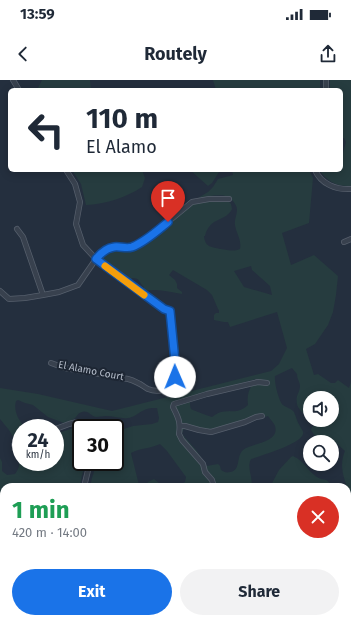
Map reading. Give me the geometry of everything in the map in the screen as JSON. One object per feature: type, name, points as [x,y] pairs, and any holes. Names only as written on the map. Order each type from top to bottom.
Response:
[{"type":"street","points":[[67,172],[74,184],[80,202],[76,224],[83,245],[96,259]]},
{"type":"street","points":[[316,172],[320,178],[330,186],[340,189],[351,189]]},
{"type":"street","points":[[0,291],[9,299],[25,298],[59,292],[78,285],[96,259],[104,251],[113,247],[129,248],[138,244],[157,231],[192,202],[209,199],[229,199]]},
{"type":"street","points":[[17,229],[23,237],[43,295]]},
{"type":"street","points":[[344,242],[351,239]]},
{"type":"street","name":"El Alamo Court","points":[[51,363],[65,368],[128,379],[154,391],[163,390],[172,384],[176,371],[170,311],[164,309],[96,259]]},
{"type":"street","points":[[213,483],[205,472],[203,464],[179,434],[180,426],[178,417],[173,407],[174,404],[258,382],[267,383]]},
{"type":"street","points":[[180,426],[211,432],[262,416]]},
{"type":"street","points":[[85,483],[88,471]]},
{"type":"green space","points":[[42,80],[90,80],[91,88],[38,88]]},
{"type":"green space","points":[[213,80],[320,80],[320,88],[215,88]]},
{"type":"green space","points":[[330,80],[351,80],[351,186],[337,184],[325,177],[321,172],[343,172],[343,153],[346,142],[343,138],[343,88],[330,88]]},
{"type":"green space","points":[[73,172],[143,172],[145,178],[142,187],[129,194],[108,202],[86,205],[81,184]]},
{"type":"green space","points":[[192,172],[219,172],[212,183],[208,186]]},
{"type":"green space","points":[[232,172],[310,172],[313,178],[309,223],[282,233],[291,265],[314,255],[338,276],[333,312],[328,325],[315,344],[306,349],[314,375],[318,374],[331,383],[335,383],[338,380],[349,388],[351,382],[351,483],[346,483],[343,474],[342,463],[345,451],[339,446],[339,435],[314,435],[311,430],[312,427],[339,427],[339,391],[303,391],[303,413],[299,409],[297,403],[300,385],[297,374],[292,368],[275,376],[275,383],[281,403],[294,412],[303,434],[301,438],[288,446],[251,459],[249,466],[252,483],[183,483],[185,482],[186,477],[160,444],[131,453],[138,483],[91,483],[94,471],[124,471],[124,429],[158,422],[159,418],[157,408],[144,410],[128,418],[106,416],[96,417],[92,416],[88,412],[84,412],[80,413],[69,422],[64,423],[64,419],[53,419],[48,417],[33,405],[18,400],[16,401],[15,408],[19,419],[12,419],[12,435],[0,419],[0,388],[38,394],[112,411],[271,371],[279,364],[287,348],[277,312],[230,327],[228,322],[214,320],[214,315],[219,313],[219,310],[212,295],[207,290],[173,270],[169,275],[175,280],[177,288],[182,292],[182,294],[159,290],[146,291],[143,289],[144,287],[138,280],[132,278],[131,280],[101,257],[109,251],[115,249],[129,250],[139,245],[166,227],[192,204],[201,201],[227,200],[231,204],[232,209],[226,216],[210,225],[204,236],[207,244],[211,247],[228,250],[240,249],[235,223],[237,209],[233,201],[222,195],[198,198],[213,187],[218,179],[233,175]],"holes":[[[251,266],[252,270],[270,286],[272,295],[244,287],[234,271]],[[256,379],[266,381],[265,384],[252,385],[248,394],[248,405],[245,408],[238,411],[217,413],[212,417],[191,409],[190,402],[178,405],[175,401]],[[268,416],[275,426],[273,436],[264,442],[243,450],[236,469],[229,472],[221,470],[218,464],[207,466],[182,434],[183,430],[186,429],[212,434]]]},
{"type":"green space","points":[[72,429],[72,471],[84,471],[81,483],[0,483],[0,458],[2,462],[2,471],[7,475],[15,474],[16,471],[64,471],[64,431]]},
{"type":"green space","points":[[293,456],[303,463],[303,471],[310,471],[314,475],[329,483],[272,483],[279,470]]},
{"type":"green space","points":[[154,479],[159,483],[147,483]]},
{"type":"slow traffic","points":[[105,266],[144,295]]},
{"type":"route","points":[[168,222],[150,236],[133,246],[129,248],[113,247],[104,251],[96,259],[164,309],[170,311],[176,371],[175,377]]}]
